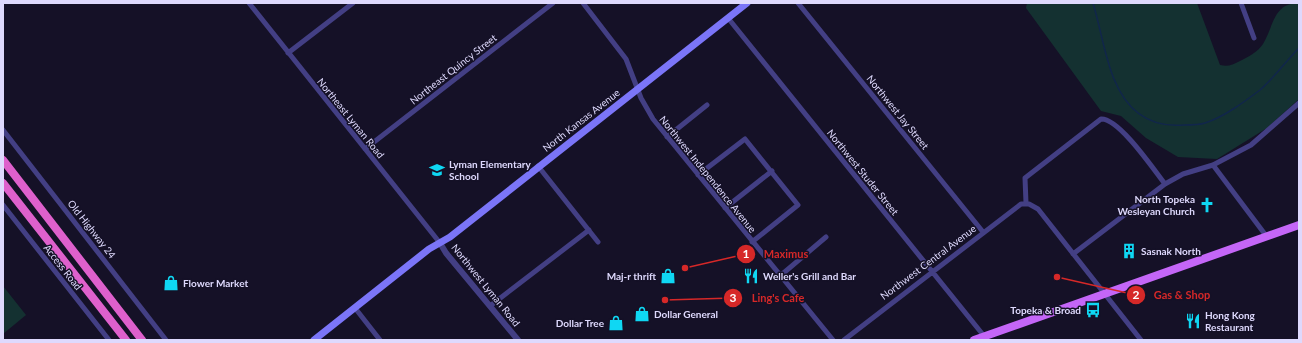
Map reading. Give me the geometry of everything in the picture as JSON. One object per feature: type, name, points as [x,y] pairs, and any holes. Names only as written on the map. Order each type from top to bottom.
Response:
[{"type":"highway","points":[[3,160],[142,340]]},
{"type":"highway","points":[[3,183],[126,340]]},
{"type":"main road","name":"North Kansas Avenue","points":[[314,340],[429,249],[450,237],[538,166],[747,3]]},
{"type":"main road","points":[[974,340],[1299,225]]},
{"type":"street","name":"Northeast Lyman Road","points":[[248,3],[440,243]]},
{"type":"street","points":[[288,53],[353,3]]},
{"type":"street","name":"Northeast Quincy Street","points":[[365,149],[553,3]]},
{"type":"street","name":"Northwest Independence Avenue","points":[[583,3],[622,54],[648,113],[833,340]]},
{"type":"street","name":"Northwest Jay Street","points":[[798,3],[983,232]]},
{"type":"street","points":[[1241,3],[1254,38]]},
{"type":"street","name":"Northwest Studer Street","points":[[728,18],[984,336]]},
{"type":"street","points":[[1073,254],[1165,184],[1183,174],[1213,165],[1251,145],[1299,103]]},
{"type":"street","points":[[667,137],[707,105]]},
{"type":"street","points":[[1141,340],[1038,209],[1026,203],[1025,178],[1101,119],[1105,119],[1119,127],[1165,184]]},
{"type":"street","name":"Old Highway 24","points":[[3,130],[166,340]]},
{"type":"street","points":[[698,175],[745,139],[772,171],[798,205],[752,242]]},
{"type":"street","points":[[1213,165],[1267,237]]},
{"type":"street","points":[[538,166],[598,242]]},
{"type":"street","points":[[725,208],[772,171]]},
{"type":"street","name":"Northwest Central Avenue","points":[[844,340],[983,232],[1021,204],[1026,203]]},
{"type":"street","name":"Access Road","points":[[3,204],[110,340]]},
{"type":"street","points":[[490,306],[589,230]]},
{"type":"street","points":[[780,276],[826,237]]},
{"type":"street","name":"Northwest Lyman Road","points":[[440,243],[446,254],[518,340]]},
{"type":"street","points":[[355,308],[380,340]]},
{"type":"green space","points":[[1027,3],[1197,3],[1220,65],[1225,66],[1249,56],[1258,49],[1267,37],[1279,11],[1290,4],[1299,3],[1299,99],[1267,128],[1217,159],[1178,157],[1146,138],[1121,116],[1101,111],[1026,8]]},
{"type":"green space","points":[[3,286],[26,315],[3,334]]},
{"type":"waterway","points":[[1093,3],[1108,62],[1119,90],[1133,108],[1141,115],[1161,124],[1200,124],[1227,113],[1260,90],[1271,80],[1299,48]]},
{"type":"place","name":"Lyman Elementary School","points":[[437,170]]},
{"type":"place","name":"North Topeka Wesleyan Church","points":[[1207,205]]},
{"type":"place","name":"Sasnak North","points":[[1129,251]]},
{"type":"place","name":"Maximus","points":[[685,268]]},
{"type":"place","name":"Maj-r thrift","points":[[668,276]]},
{"type":"place","name":"Weller's Grill and Bar","points":[[751,276]]},
{"type":"place","name":"Gas & Shop","points":[[1057,277]]},
{"type":"place","name":"Flower Market","points":[[171,283]]},
{"type":"place","name":"Ling's Cafe","points":[[665,300]]},
{"type":"place","name":"Topeka & Broad","points":[[1093,310]]},
{"type":"place","name":"Dollar General","points":[[642,314]]},
{"type":"place","name":"Hong Kong Restaurant","points":[[1193,321]]},
{"type":"place","name":"Dollar Tree","points":[[616,323]]}]
